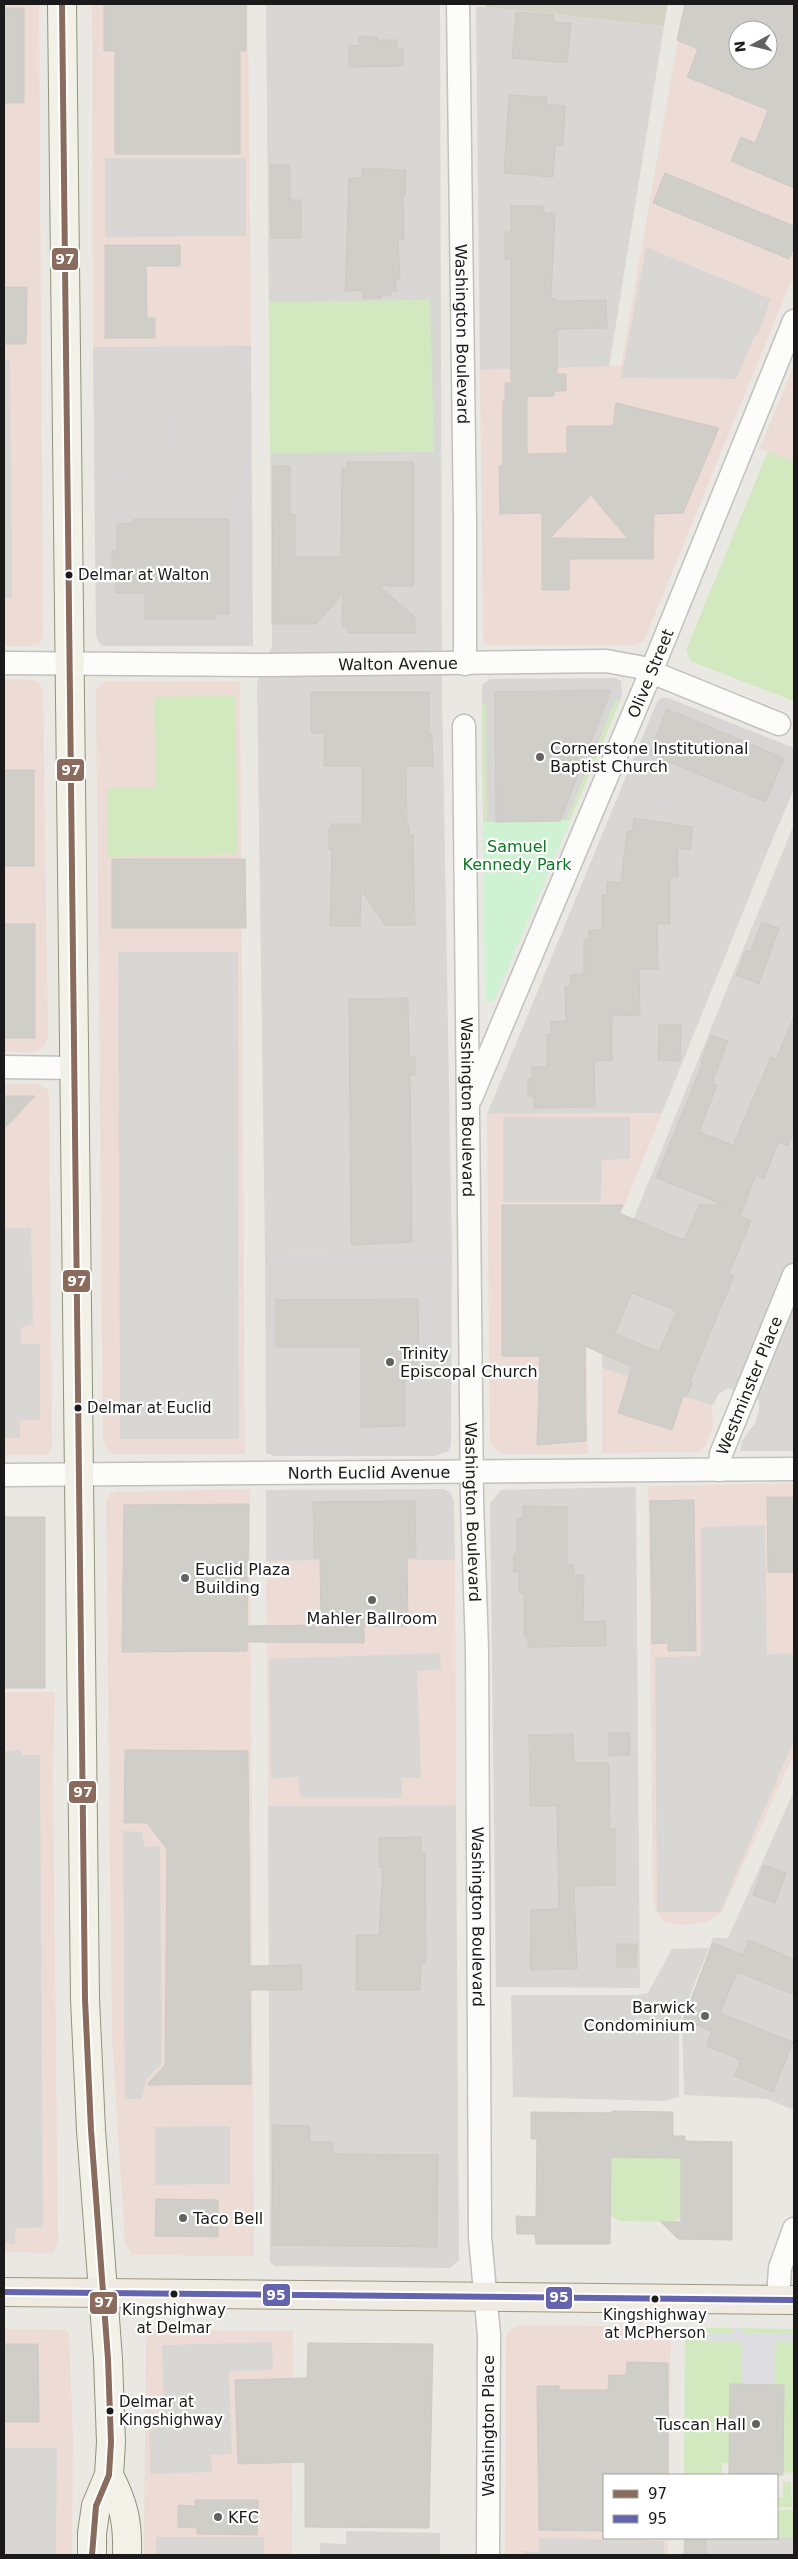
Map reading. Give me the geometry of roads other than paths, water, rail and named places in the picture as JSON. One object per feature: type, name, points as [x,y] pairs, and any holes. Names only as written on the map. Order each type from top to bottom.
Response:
[{"type":"main road","points":[[62,4],[77,1475],[85,2023],[110,2389],[109,2475],[96,2506],[92,2533],[92,2555]]},
{"type":"main road","points":[[4,2292],[786,2300]]},
{"type":"main road","points":[[109,2475],[123,2504],[128,2533],[128,2555]]},
{"type":"street","name":"Washington Boulevard","points":[[458,4],[465,520],[465,664]]},
{"type":"street","name":"Olive Street","points":[[468,1106],[651,672],[794,321]]},
{"type":"street","name":"Walton Avenue","points":[[4,663],[465,664],[606,661],[622,663],[651,672],[779,724]]},
{"type":"street","name":"Washington Boulevard","points":[[464,726],[472,1471],[477,1658],[480,2237],[485,2297]]},
{"type":"street","points":[[4,1067],[74,1068]]},
{"type":"street","name":"Westminster Place","points":[[719,1470],[721,1454],[794,1275]]},
{"type":"street","name":"North Euclid Avenue","points":[[4,1475],[794,1469]]},
{"type":"street","points":[[786,2300],[780,2268],[794,2229]]},
{"type":"street","name":"Washington Place","points":[[485,2297],[489,2335],[488,2555]]},
{"type":"place","name":"Delmar at Walton","points":[[69,575]]},
{"type":"place","name":"Cornerstone Institutional Baptist Church","points":[[540,757]]},
{"type":"place","name":"Trinity Episcopal Church","points":[[390,1362]]},
{"type":"place","name":"Delmar at Euclid","points":[[78,1408]]},
{"type":"place","name":"Euclid Plaza Building","points":[[185,1578]]},
{"type":"place","name":"Mahler Ballroom","points":[[372,1600]]},
{"type":"place","name":"Barwick Condominium","points":[[705,2016]]},
{"type":"place","name":"Taco Bell","points":[[183,2218]]},
{"type":"place","name":"Kingshighway at Delmar","points":[[174,2294]]},
{"type":"place","name":"Kingshighway at McPherson","points":[[655,2299]]},
{"type":"place","name":"Delmar at Kingshighway","points":[[110,2411]]},
{"type":"place","name":"Tuscan Hall","points":[[756,2424]]},
{"type":"place","name":"KFC","points":[[218,2517]]},
{"type":"park label","name":"Samuel Kennedy Park","points":[[517,855]]}]
